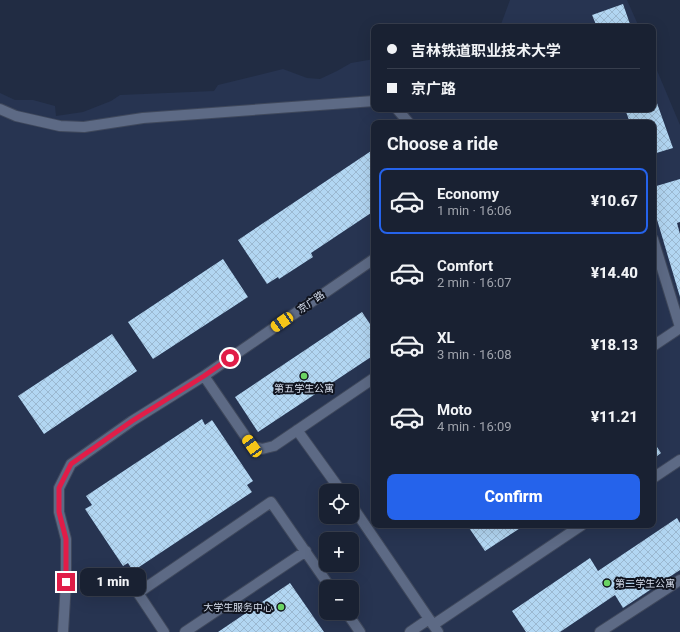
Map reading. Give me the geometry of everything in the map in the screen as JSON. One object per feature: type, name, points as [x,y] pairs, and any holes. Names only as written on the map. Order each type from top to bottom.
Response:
[{"type":"lane","points":[[0,109],[16,116],[60,126],[84,127],[144,118],[371,101]]},
{"type":"lane","points":[[400,112],[406,120]]},
{"type":"lane","points":[[656,249],[680,327],[656,344]]},
{"type":"lane","name":"京广路","points":[[64,632],[66,539],[59,512],[59,488],[71,464],[132,421],[204,376],[371,261]]},
{"type":"lane","points":[[204,376],[252,446],[262,449],[274,446],[371,380]]},
{"type":"lane","points":[[297,430],[336,484]]},
{"type":"lane","points":[[656,476],[680,460]]},
{"type":"lane","points":[[164,632],[138,593],[272,502],[325,580]]},
{"type":"lane","points":[[359,513],[371,526]]},
{"type":"lane","points":[[373,528],[433,625]]},
{"type":"lane","points":[[410,632],[433,625],[578,528]]},
{"type":"lane","points":[[185,632],[306,551]]},
{"type":"lane","points":[[600,632],[680,580]]},
{"type":"lane","points":[[352,620],[360,632]]},
{"type":"shaded area","points":[[510,0],[627,0],[638,24],[501,24]]},
{"type":"shaded area","points":[[371,60],[371,112],[656,112],[656,68],[680,125],[680,632],[0,632],[0,93],[15,100],[33,100],[55,106],[56,116],[83,112],[111,101],[120,95],[214,91],[218,85],[283,69],[307,78],[320,79],[351,63]]},
{"type":"building","points":[[623,4],[630,24],[596,24],[592,15]]},
{"type":"building","points":[[656,100],[673,148],[656,153],[656,120],[629,120],[626,112],[656,112]]},
{"type":"building","points":[[371,151],[371,213],[311,253],[313,257],[279,279],[278,277],[267,284],[238,240]]},
{"type":"building","points":[[680,179],[680,222],[677,223],[680,234],[680,297],[656,216],[656,186]]},
{"type":"building","points":[[223,259],[248,297],[153,359],[128,322]]},
{"type":"building","name":"第五学生公寓","points":[[362,312],[371,326],[371,357],[258,432],[235,397]]},
{"type":"building","points":[[112,334],[137,371],[44,434],[18,396]]},
{"type":"building","points":[[202,419],[205,425],[212,420],[253,481],[247,485],[252,492],[133,571],[128,563],[123,566],[85,509],[92,505],[86,496]]},
{"type":"building","points":[[656,446],[661,453],[656,457]]},
{"type":"building","name":"第二学生公寓","points":[[677,518],[680,523],[680,570],[623,608],[615,595],[560,632],[526,632],[512,611],[590,558],[598,571]]},
{"type":"building","points":[[469,528],[520,528],[485,551]]},
{"type":"building","name":"大学生服务中心","points":[[290,583],[324,632],[218,632]]},
{"type":"place","name":"第五学生公寓","points":[[304,376]]},
{"type":"place","name":"第二学生公寓","points":[[607,583]]},
{"type":"place","name":"大学生服务中心","points":[[281,607]]},
{"type":"route","points":[[66,582],[66,539],[59,512],[59,488],[71,464],[132,421],[230,358]]}]
